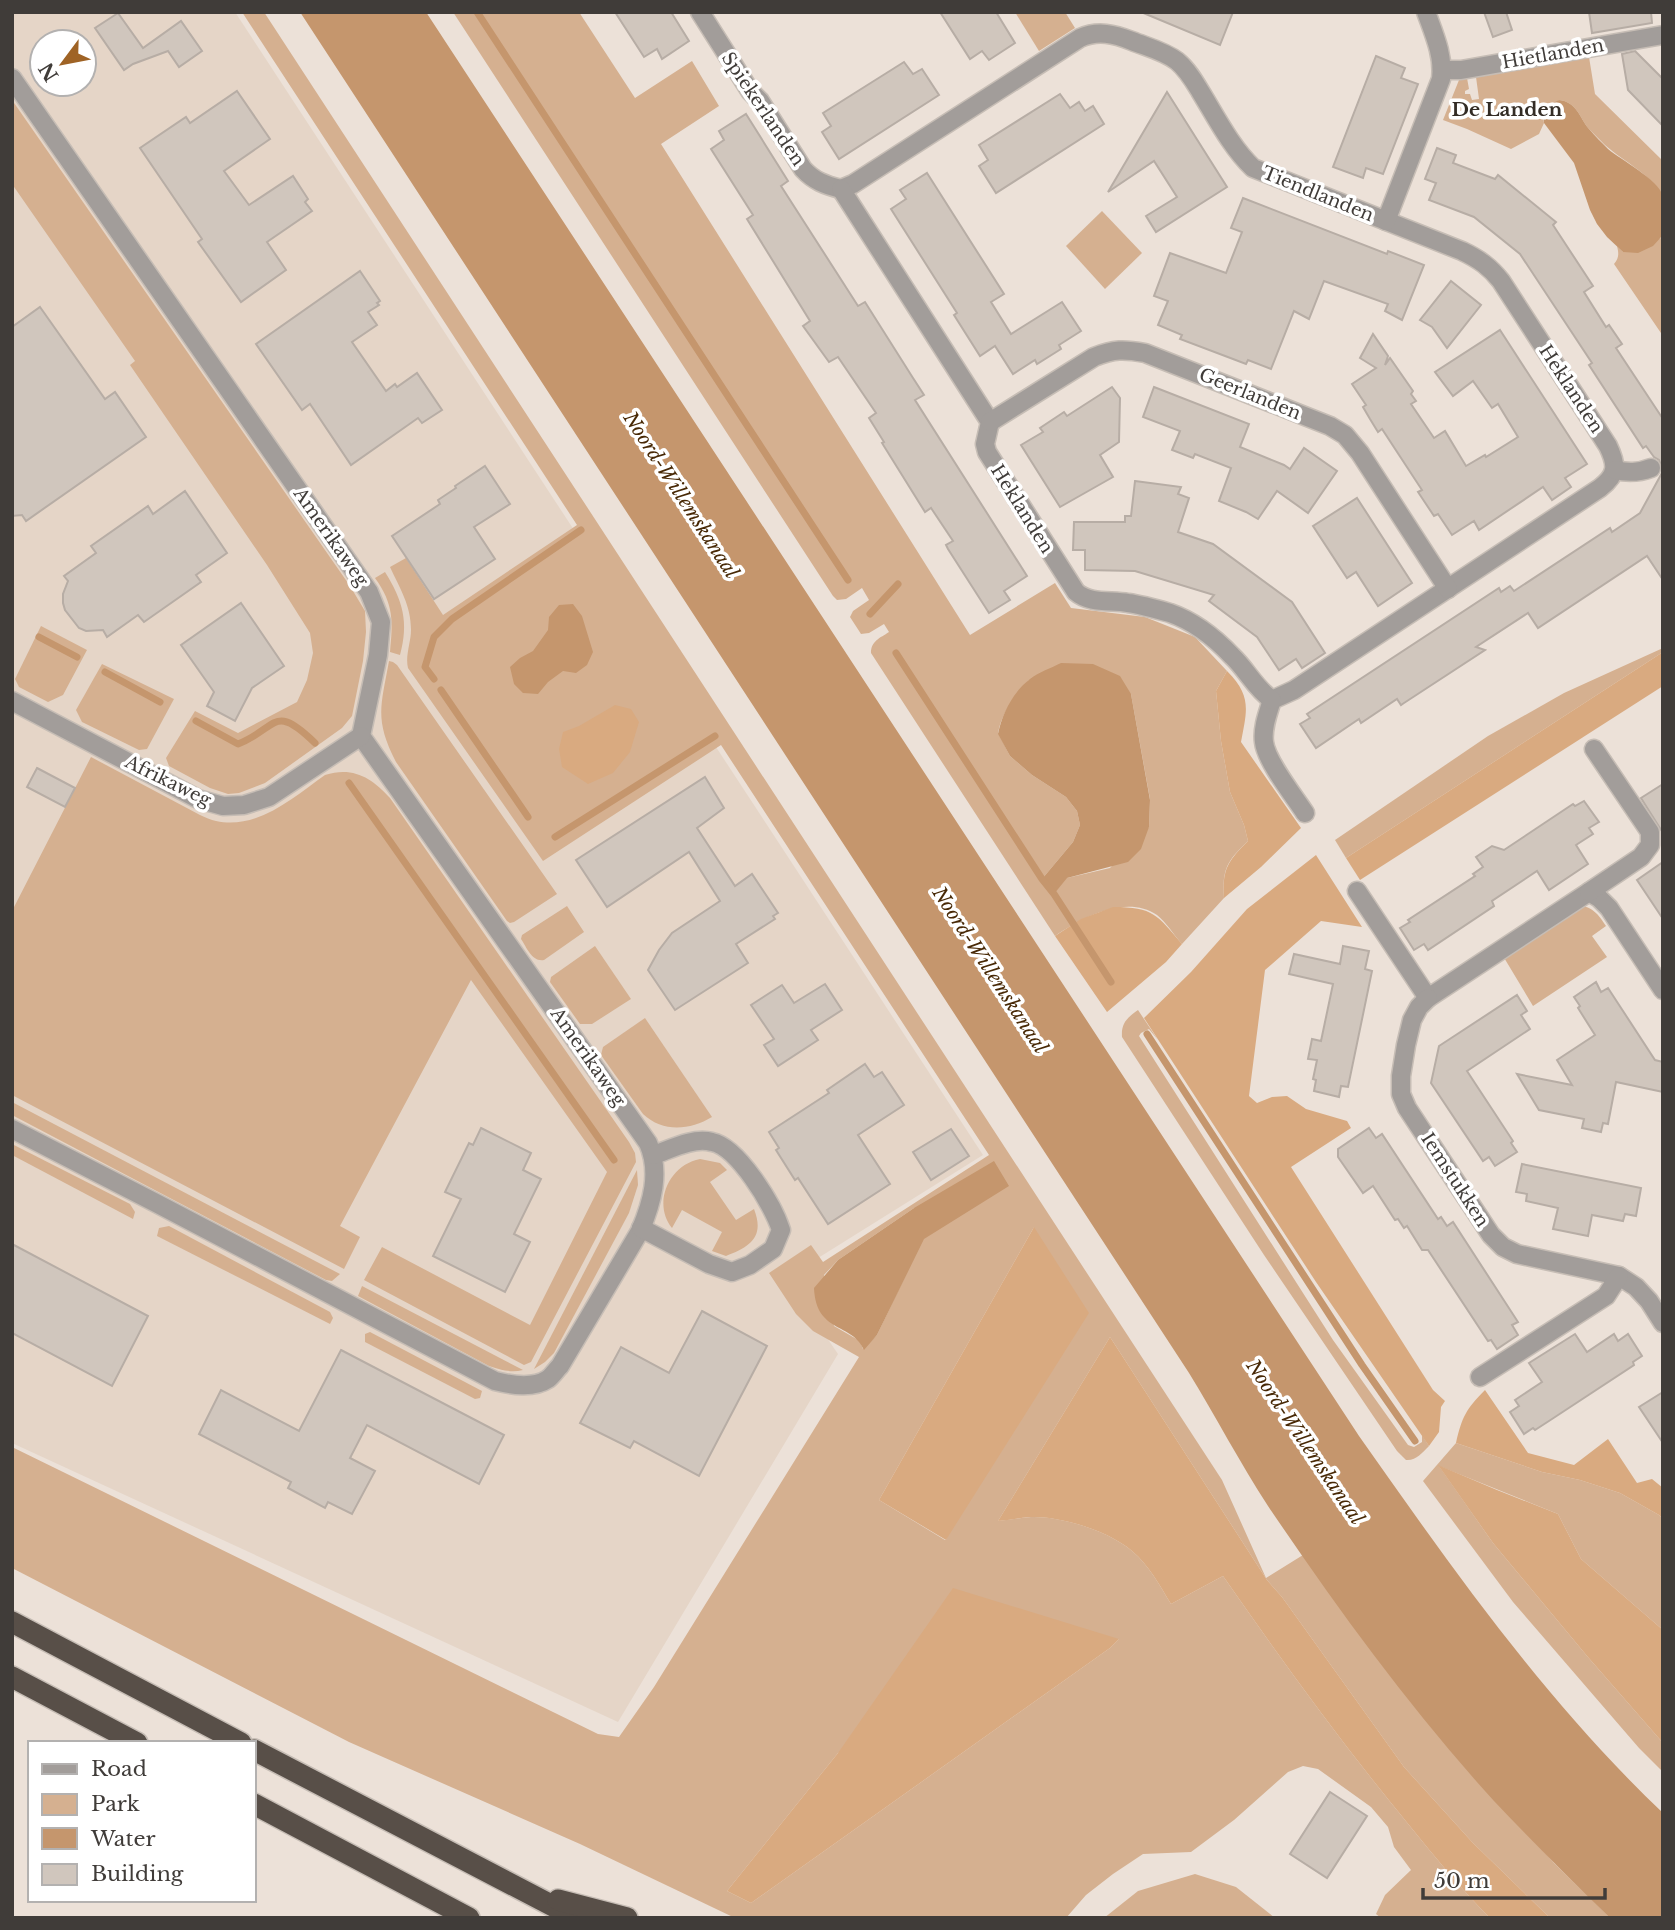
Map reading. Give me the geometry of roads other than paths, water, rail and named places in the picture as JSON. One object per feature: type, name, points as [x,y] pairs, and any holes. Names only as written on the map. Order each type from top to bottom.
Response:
[{"type":"highway","points":[[12,1622],[237,1741]]},
{"type":"highway","points":[[12,1677],[133,1741]]},
{"type":"highway","points":[[256,1751],[576,1918]]},
{"type":"highway","points":[[256,1805],[469,1918]]},
{"type":"highway","points":[[522,1891],[627,1918]]},
{"type":"street","name":"Spiekerlanden","points":[[700,12],[803,169],[812,178],[841,190]]},
{"type":"street","name":"Tiendlanden","points":[[841,190],[1080,38],[1100,33],[1116,35],[1166,54],[1179,62],[1252,168],[1386,221],[1438,89],[1442,70],[1440,54],[1426,12]]},
{"type":"street","name":"Hietlanden","points":[[1442,70],[1461,70],[1663,34]]},
{"type":"street","name":"Amerikaweg","points":[[12,78],[369,592],[381,622],[372,686],[360,737],[654,1155]]},
{"type":"street","points":[[841,190],[990,422]]},
{"type":"street","name":"Heklanden","points":[[1386,221],[1462,251],[1479,259],[1491,269],[1608,446],[1614,459],[1615,470]]},
{"type":"street","name":"Geerlanden","points":[[990,422],[1094,357],[1120,349],[1145,353],[1330,426],[1345,435],[1360,453],[1448,589]]},
{"type":"street","name":"Heklanden","points":[[990,422],[985,444],[987,452],[1076,592],[1088,599],[1158,609],[1200,629],[1232,656],[1252,682],[1272,700]]},
{"type":"street","points":[[1305,813],[1270,761],[1264,744],[1265,724],[1272,700],[1294,690],[1600,488],[1609,481],[1615,470],[1627,473],[1651,468]]},
{"type":"street","name":"Afrikaweg","points":[[12,701],[198,799],[223,806],[244,805],[269,797],[360,737]]},
{"type":"street","name":"Iemstukken","points":[[1594,749],[1650,832],[1650,845],[1641,857],[1419,1007],[1412,1020],[1401,1076],[1402,1094],[1407,1108],[1491,1235],[1503,1247],[1517,1254],[1619,1276],[1636,1287],[1663,1323]]},
{"type":"street","points":[[1357,891],[1428,999]]},
{"type":"street","points":[[1589,892],[1609,908],[1663,990]]},
{"type":"street","points":[[12,1129],[495,1381],[514,1385],[531,1385],[547,1380],[560,1366],[646,1218],[654,1183],[654,1155],[695,1142],[710,1141],[722,1145],[736,1156],[755,1183],[776,1216],[781,1230],[773,1249],[750,1265],[732,1272],[709,1264],[641,1228]]},
{"type":"street","points":[[1480,1377],[1606,1296],[1619,1276]]},
{"type":"water","name":"Noord-Willemskanaal","points":[[300,12],[426,12],[1359,1436],[1465,1584],[1539,1679],[1620,1770],[1663,1813],[1663,1918],[1610,1918],[1595,1904],[1508,1816],[1433,1731],[1321,1582],[1268,1506],[1189,1373]]},
{"type":"water","points":[[1559,100],[1574,107],[1589,129],[1608,149],[1647,177],[1660,190],[1664,200],[1663,235],[1653,246],[1638,253],[1623,252],[1597,224],[1574,163],[1544,123],[1542,111]]},
{"type":"water","points":[[573,604],[582,616],[593,652],[587,665],[576,673],[563,671],[538,694],[523,693],[514,684],[510,667],[533,651],[548,630],[549,617],[559,605]]},
{"type":"water","points":[[1061,663],[1093,664],[1120,676],[1131,694],[1150,800],[1149,827],[1141,849],[1128,862],[1067,878],[1054,894],[1042,879],[1073,842],[1080,825],[1077,811],[1066,797],[1032,775],[1010,756],[998,734],[1005,711],[1018,690],[1034,677]]},
{"type":"water","points":[[994,1161],[1009,1186],[924,1239],[877,1335],[864,1350],[858,1341],[821,1313],[816,1303],[814,1288],[838,1260],[914,1208]]},
{"type":"waterway","points":[[477,12],[848,580]]},
{"type":"waterway","points":[[434,679],[425,667],[434,637],[452,619],[581,530]]},
{"type":"waterway","points":[[870,614],[898,584]]},
{"type":"waterway","points":[[39,637],[77,657]]},
{"type":"waterway","points":[[896,653],[1111,982]]},
{"type":"waterway","points":[[105,672],[160,702]]},
{"type":"waterway","points":[[441,690],[528,817]]},
{"type":"waterway","points":[[196,721],[238,744],[276,722],[283,721],[315,743]]},
{"type":"waterway","points":[[555,837],[715,736]]},
{"type":"waterway","points":[[349,783],[614,1160]]},
{"type":"waterway","points":[[1147,1034],[1362,1365],[1415,1441]]},
{"type":"district","name":"De Landen","points":[[1507,109]]}]
